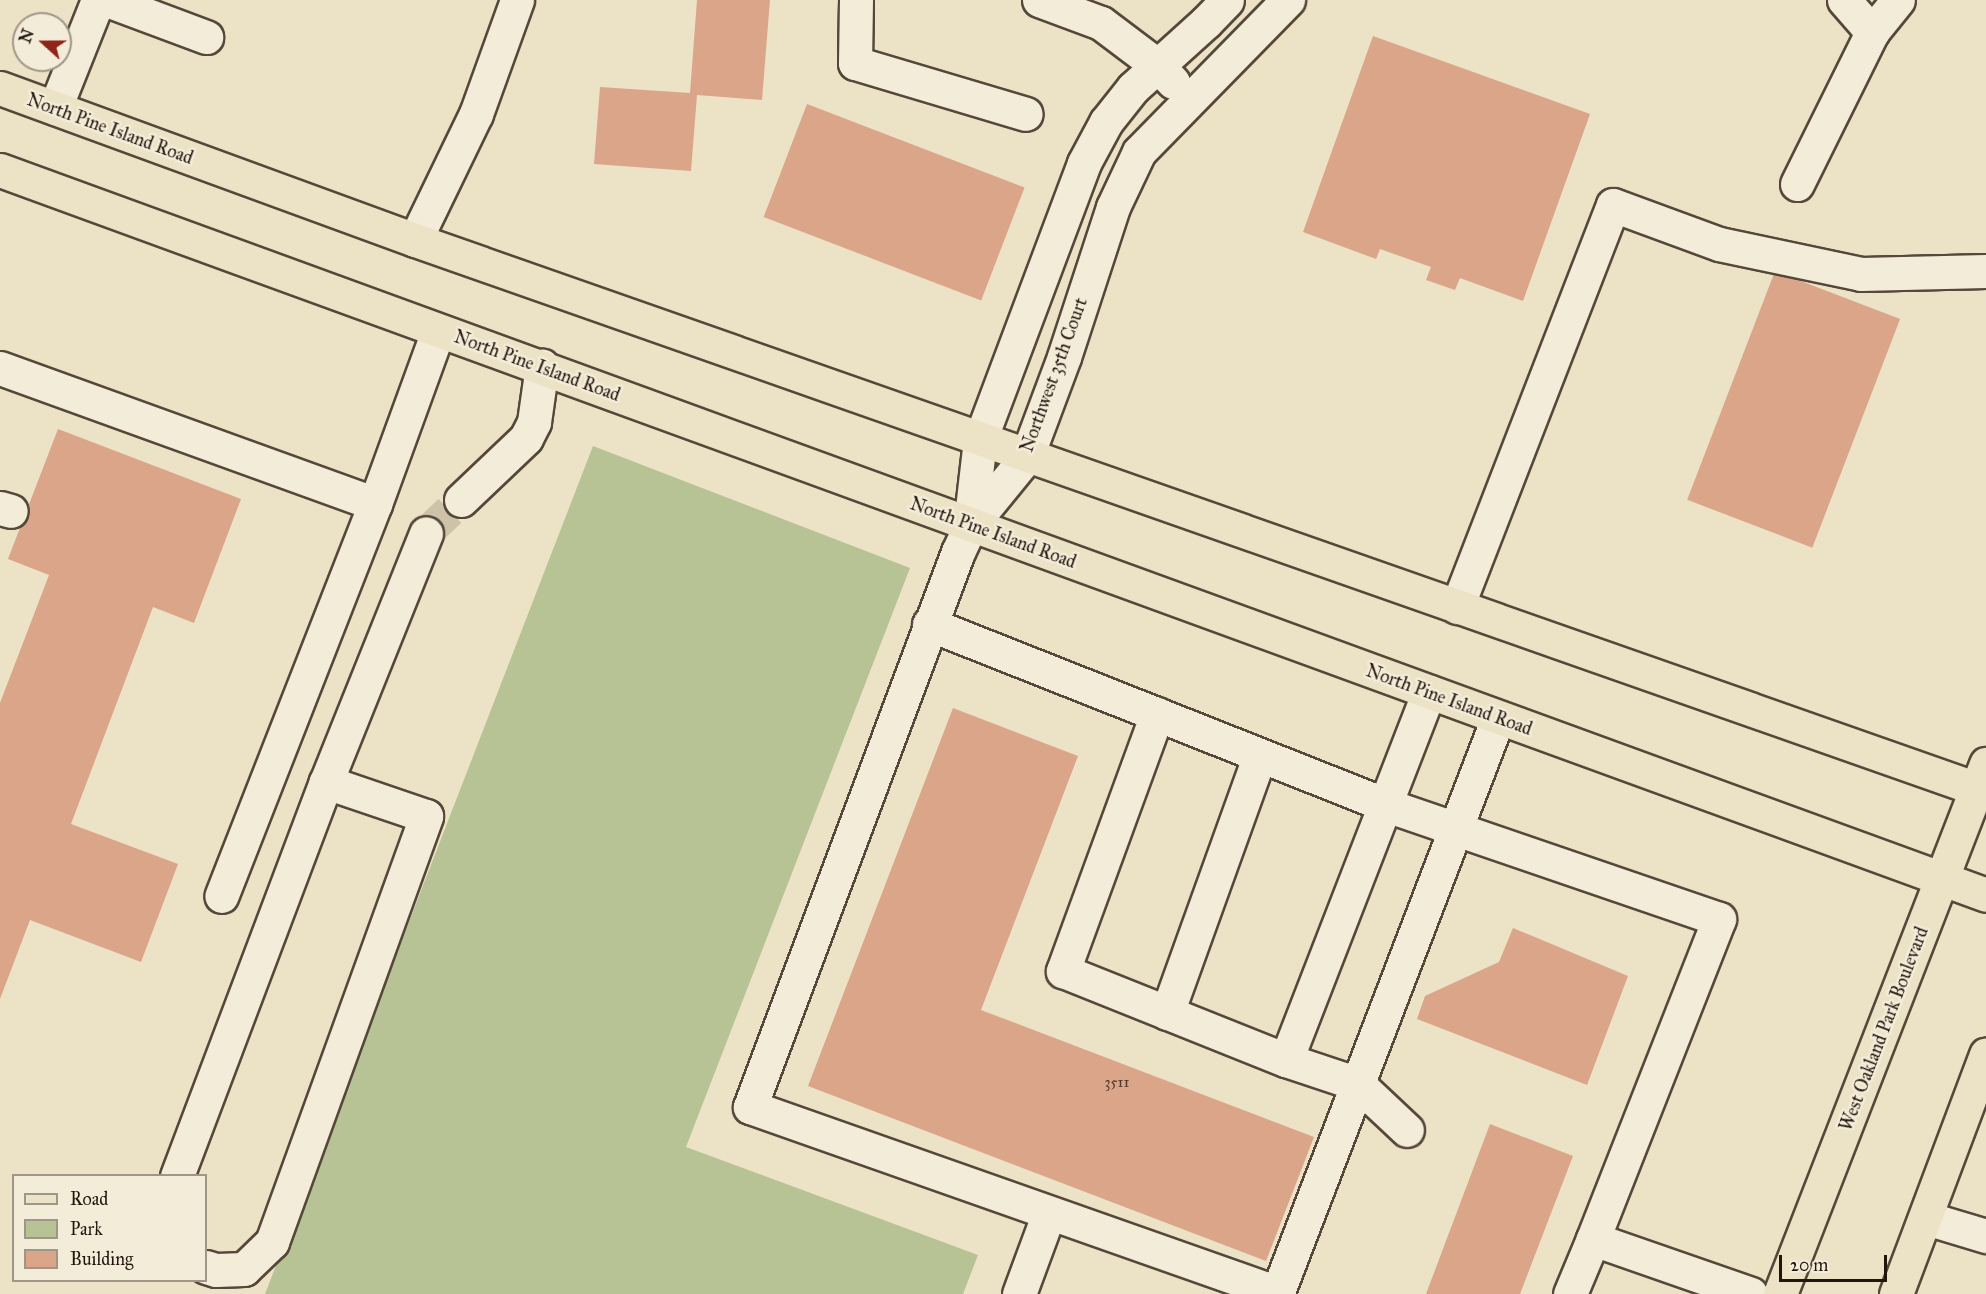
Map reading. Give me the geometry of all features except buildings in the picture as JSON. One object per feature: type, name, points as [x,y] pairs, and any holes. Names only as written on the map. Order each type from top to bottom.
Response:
[{"type":"main road","name":"North Pine Island Road","points":[[0,88],[415,240],[1457,607],[1983,781]]},
{"type":"main road","name":"North Pine Island Road","points":[[0,170],[1986,895]]},
{"type":"main road","name":"West Oakland Park Boulevard","points":[[1780,1294],[1942,879],[1983,781]]},
{"type":"main road","points":[[1896,1294],[1986,1054]]},
{"type":"street","points":[[55,108],[98,0]]},
{"type":"street","points":[[107,0],[206,37]]},
{"type":"street","points":[[415,240],[476,114],[517,0]]},
{"type":"street","points":[[856,0],[855,63],[1026,114]]},
{"type":"street","points":[[1040,0],[1091,11],[1158,66],[1189,98]]},
{"type":"street","points":[[1227,0],[1133,88],[1106,122],[1084,163],[980,440],[970,525],[929,624],[750,1107],[1277,1294],[1498,718]]},
{"type":"street","name":"Northwest 35th Court","points":[[970,525],[1026,456],[1064,357],[1113,207],[1139,152],[1189,98],[1245,46],[1288,0]]},
{"type":"street","points":[[1844,0],[1872,32]]},
{"type":"street","points":[[1797,184],[1872,32],[1898,0]]},
{"type":"street","points":[[1457,607],[1613,205],[1719,244],[1861,274],[1986,271]]},
{"type":"street","points":[[221,896],[375,504],[438,331]]},
{"type":"street","points":[[461,500],[526,438],[534,422],[542,366]]},
{"type":"street","points":[[0,368],[375,504]]},
{"type":"street","points":[[178,1174],[326,782],[426,533]]},
{"type":"street","points":[[929,624],[1386,805],[1719,919],[1570,1294]]},
{"type":"street","points":[[1286,1060],[1429,693]]},
{"type":"street","points":[[1157,714],[1063,971],[1286,1060],[1358,1084],[1407,1130]]},
{"type":"street","points":[[1167,1013],[1260,755]]},
{"type":"street","points":[[207,1267],[216,1270],[244,1269],[272,1242],[426,816],[326,782]]},
{"type":"street","points":[[1019,1294],[1049,1213]]},
{"type":"street","points":[[1926,1218],[1986,1236]]},
{"type":"street","points":[[1593,1239],[1751,1294]]},
{"type":"green space","points":[[593,446],[910,568],[686,1147],[978,1255],[963,1294],[265,1294]]},
{"type":"tunnel","points":[[426,533],[461,500]]}]
